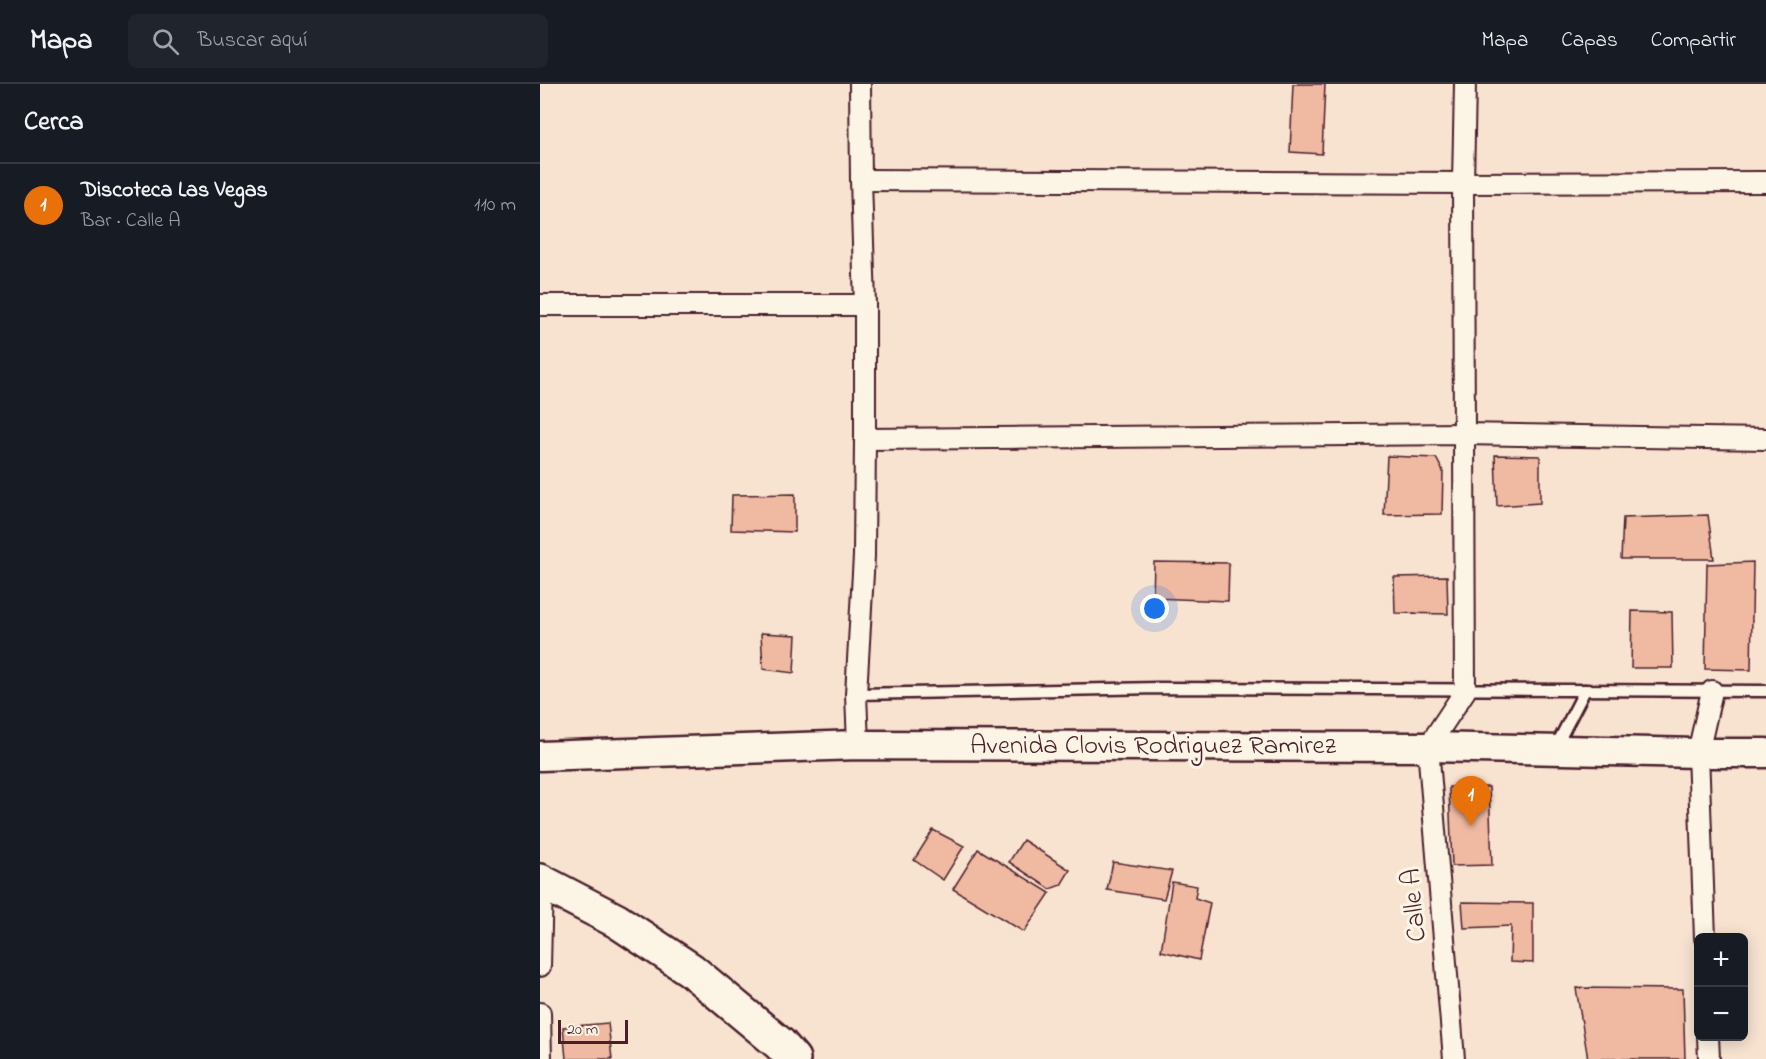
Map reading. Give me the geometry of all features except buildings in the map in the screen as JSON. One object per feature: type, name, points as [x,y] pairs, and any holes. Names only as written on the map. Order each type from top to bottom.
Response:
[{"type":"highway","points":[[541,882],[617,921],[691,970],[780,1044],[793,1059]]},
{"type":"main road","name":"Avenida Clovis Rodriguez Ramirez","points":[[540,756],[858,745],[1428,747],[1766,753]]},
{"type":"street","points":[[858,745],[856,694],[864,556],[865,439],[865,305],[860,84]]},
{"type":"street","points":[[1428,747],[1466,691],[1463,183],[1465,84]]},
{"type":"street","points":[[861,180],[1766,182]]},
{"type":"street","points":[[540,305],[865,305]]},
{"type":"street","points":[[865,439],[1464,434],[1766,439]]},
{"type":"street","points":[[1705,933],[1698,753],[1712,691]]},
{"type":"street","name":"Calle A","points":[[1428,747],[1454,1059]]},
{"type":"street","points":[[540,966],[541,882]]},
{"type":"street","points":[[540,1013],[541,1059]]},
{"type":"street","points":[[1708,1041],[1709,1059]]},
{"type":"lane","points":[[856,694],[1158,688],[1766,691]]},
{"type":"lane","points":[[1554,750],[1585,690]]},
{"type":"place","name":"Discoteca Las Vegas","points":[[1471,826]]}]
